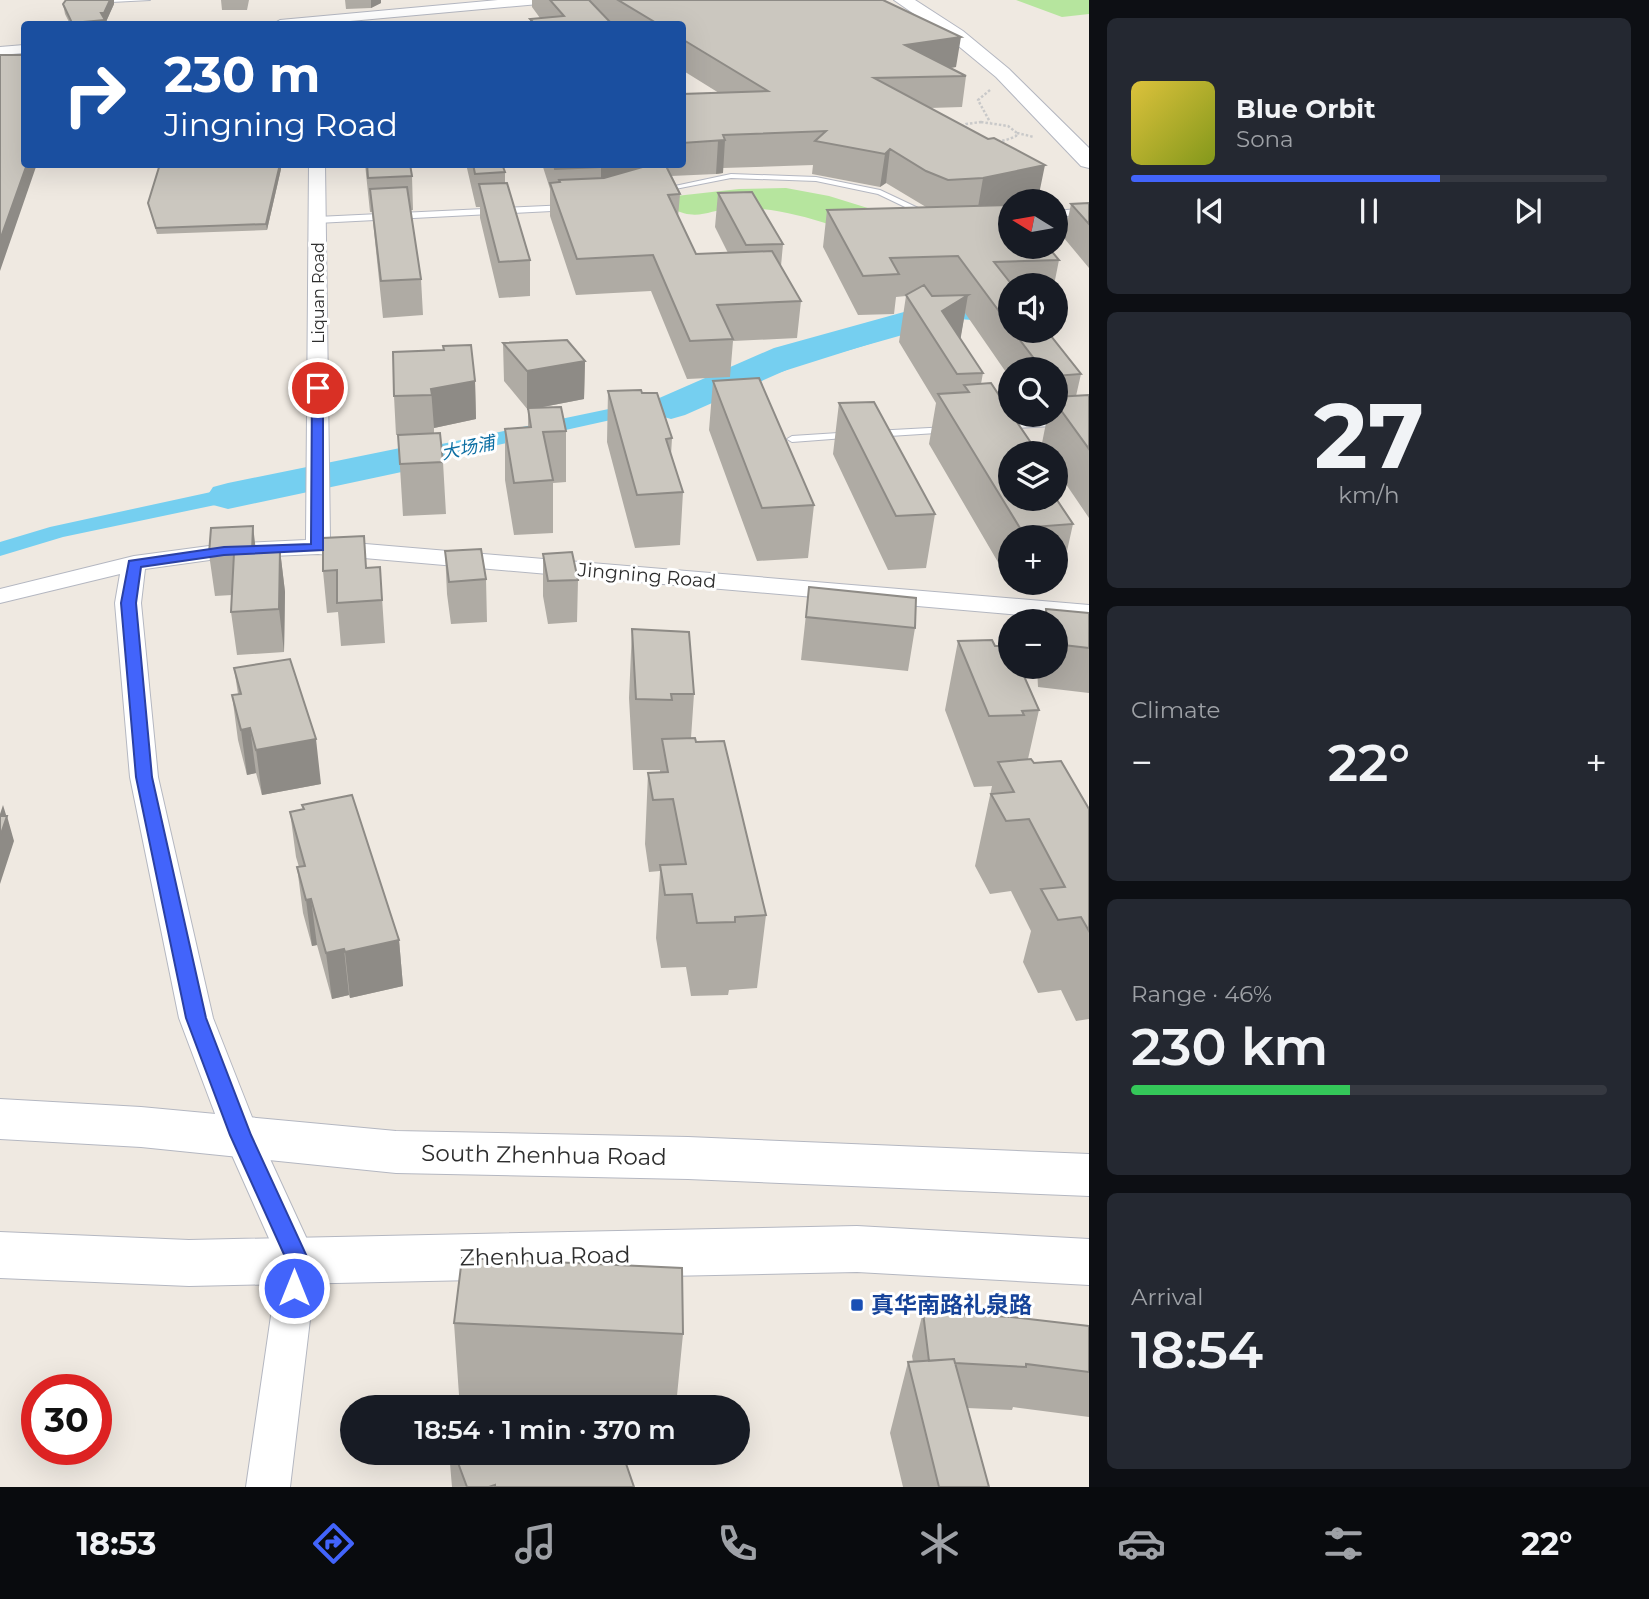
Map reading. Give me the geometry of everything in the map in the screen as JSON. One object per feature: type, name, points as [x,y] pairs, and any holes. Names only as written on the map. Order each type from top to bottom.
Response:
[{"type":"main road","points":[[903,0],[955,32],[1016,83],[1089,161]]},
{"type":"main road","points":[[915,0],[951,21],[1029,83],[1089,145]]},
{"type":"main road","name":"South Zhenhua Road","points":[[0,1119],[240,1135],[396,1152],[688,1158],[1089,1175]]},
{"type":"main road","name":"Zhenhua Road","points":[[0,1255],[189,1262],[857,1249],[1089,1262]]},
{"type":"street","points":[[318,19],[537,0]]},
{"type":"street","points":[[0,51],[21,49]]},
{"type":"street","name":"Liquan Road","points":[[317,168],[318,547]]},
{"type":"street","name":"Jingning Road","points":[[0,596],[134,564],[224,551],[318,547],[1089,613]]},
{"type":"street","points":[[134,564],[128,603],[144,777],[196,1018],[240,1135],[298,1261],[268,1487]]},
{"type":"lane","points":[[74,0],[73,2],[147,0]]},
{"type":"lane","points":[[930,28],[955,32]]},
{"type":"lane","points":[[653,192],[731,176],[816,179],[880,192],[941,220]]},
{"type":"lane","points":[[317,220],[575,208]]},
{"type":"lane","points":[[1068,213],[1089,211]]},
{"type":"lane","points":[[981,428],[1089,421]]},
{"type":"lane","points":[[792,439],[954,429]]},
{"type":"path","points":[[990,122],[966,124],[959,130],[964,136],[988,142],[1006,141],[1016,136],[1017,133],[1008,126],[990,122],[978,100],[991,88],[1016,83]]},
{"type":"green space","points":[[1016,0],[1089,0],[1089,14],[1062,17]]},
{"type":"green space","points":[[786,188],[829,196],[871,209],[831,225],[771,210],[734,208],[696,215],[671,208],[676,196],[739,189]]},
{"type":"water","points":[[958,308],[998,311],[964,314],[674,406],[340,480],[341,465],[719,386],[787,356]]},
{"type":"water","points":[[298,473],[296,488],[63,537],[0,556],[0,542],[50,527]]},
{"type":"building","points":[[66,0],[110,0],[104,13],[101,13],[105,20],[94,21],[71,21],[63,4]]},
{"type":"building","points":[[550,0],[589,0],[609,21],[530,19],[564,16]]},
{"type":"building","points":[[618,0],[883,0],[961,37],[905,45],[966,76],[874,78],[988,139],[994,138],[1045,165],[983,178],[948,180],[926,171],[890,149],[885,154],[815,141],[826,131],[723,135],[725,140],[686,143],[686,94],[768,91],[686,41],[686,21],[653,21]]},
{"type":"building","points":[[0,55],[21,55],[21,168],[26,168],[0,240]]},
{"type":"building","points":[[159,168],[279,168],[266,224],[156,228],[148,203]]},
{"type":"building","points":[[367,168],[411,168],[412,176],[368,178]]},
{"type":"building","points":[[474,168],[504,168],[505,172],[475,174]]},
{"type":"building","points":[[639,168],[667,168],[680,194],[668,195],[696,254],[772,251],[801,301],[717,305],[733,339],[690,341],[653,255],[577,259],[550,183],[560,182],[559,180],[604,178]]},
{"type":"building","points":[[507,183],[530,260],[499,262],[479,184]]},
{"type":"building","points":[[407,187],[421,279],[381,281],[370,189]]},
{"type":"building","points":[[752,192],[783,244],[746,245],[718,193]]},
{"type":"building","points":[[1089,203],[1089,224],[1071,204]]},
{"type":"building","points":[[998,205],[998,259],[1059,260],[994,262],[1003,273],[998,273],[998,310],[958,256],[890,258],[899,274],[863,276],[827,210]]},
{"type":"building","points":[[924,285],[932,296],[968,295],[942,311],[983,373],[957,374],[906,295]]},
{"type":"building","points":[[567,340],[585,361],[527,371],[503,343]]},
{"type":"building","points":[[1022,343],[1056,343],[1068,357],[1033,357]]},
{"type":"building","points":[[471,345],[475,381],[431,389],[432,395],[394,396],[393,352],[444,350],[443,346]]},
{"type":"building","points":[[1068,358],[1081,374],[1068,375]]},
{"type":"building","points":[[759,378],[814,505],[762,508],[713,381]]},
{"type":"building","points":[[991,383],[998,394],[998,427],[1020,427],[1030,441],[998,441],[998,492],[938,394],[969,392],[964,385]]},
{"type":"building","points":[[641,390],[642,393],[657,393],[672,438],[666,439],[683,492],[637,495],[608,391]]},
{"type":"building","points":[[1089,395],[1089,449],[1068,420],[1068,396]]},
{"type":"building","points":[[874,402],[935,514],[896,516],[839,403]]},
{"type":"building","points":[[561,407],[566,431],[543,432],[553,480],[514,483],[505,429],[531,427],[528,408]]},
{"type":"building","points":[[440,433],[443,462],[400,464],[398,435]]},
{"type":"building","points":[[1010,511],[1064,511],[1073,524],[1060,525],[1018,525]]},
{"type":"building","points":[[253,526],[252,552],[280,550],[279,609],[231,612],[234,553],[209,554],[211,528]]},
{"type":"building","points":[[364,536],[366,568],[380,567],[382,600],[337,603],[337,570],[323,571],[323,538]]},
{"type":"building","points":[[481,549],[486,579],[449,582],[445,551]]},
{"type":"building","points":[[572,552],[578,580],[548,581],[543,554]]},
{"type":"building","points":[[809,587],[916,598],[915,628],[806,617]]},
{"type":"building","points":[[1068,611],[1089,613],[1089,648],[1068,646]]},
{"type":"building","points":[[632,629],[689,632],[694,694],[671,694],[672,700],[636,699]]},
{"type":"building","points":[[992,640],[995,646],[998,646],[998,679],[1025,679],[1039,710],[1022,711],[1024,715],[989,716],[958,641]]},
{"type":"building","points":[[290,659],[316,739],[256,750],[250,728],[241,730],[232,695],[241,694],[234,668]]},
{"type":"building","points":[[695,738],[696,742],[724,741],[766,915],[735,917],[735,922],[697,923],[692,894],[665,895],[660,865],[686,864],[673,799],[653,800],[648,773],[668,772],[662,739]]},
{"type":"building","points":[[1031,759],[1034,763],[1061,761],[1089,809],[1089,931],[1081,917],[1058,920],[1041,889],[1065,887],[1029,819],[1006,821],[991,794],[1014,792],[998,762]]},
{"type":"building","points":[[352,795],[399,940],[345,952],[344,949],[326,953],[311,899],[306,900],[297,867],[305,866],[290,812],[304,809],[302,805]]},
{"type":"building","points":[[0,816],[7,816],[0,837]]},
{"type":"building","points":[[462,1258],[682,1268],[683,1334],[454,1323]]},
{"type":"building","points":[[923,1312],[1011,1317],[1089,1326],[1089,1372],[1026,1364],[1026,1367],[955,1363],[954,1359],[929,1361]]},
{"type":"building","points":[[954,1359],[989,1487],[939,1487],[908,1362]]},
{"type":"building","points":[[459,1465],[626,1465],[634,1487],[495,1485],[467,1487]]},
{"type":"waterway","name":"大场浦","points":[[671,407],[787,356],[958,308],[998,311]]},
{"type":"waterway","name":"大场浦","points":[[228,496],[410,458]]},
{"type":"place","name":"真华南路礼泉路","points":[[857,1305]]},
{"type":"route","points":[[294,1288],[298,1261],[240,1135],[196,1018],[144,777],[128,603],[134,564],[224,551],[318,547],[318,388]]}]
